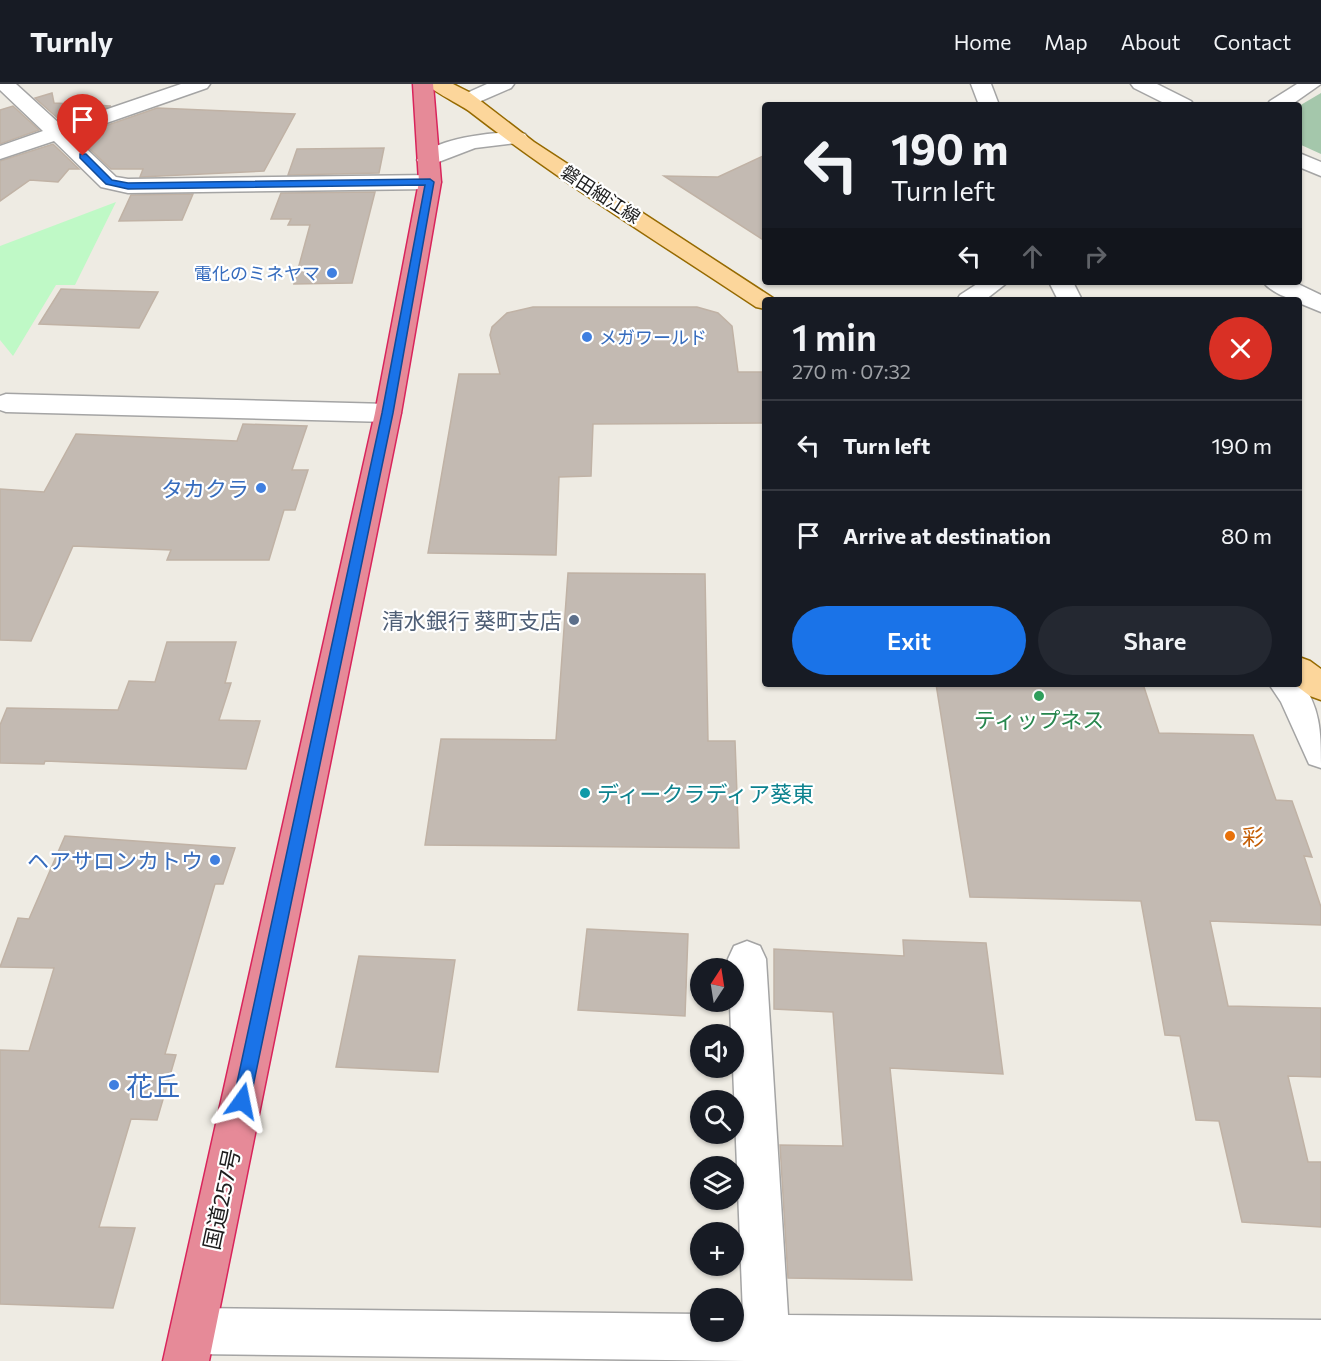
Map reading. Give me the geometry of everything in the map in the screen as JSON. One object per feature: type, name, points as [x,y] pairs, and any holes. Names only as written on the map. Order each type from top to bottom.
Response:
[{"type":"highway","name":"国道257号","points":[[190,1346],[388,413],[429,171],[423,84]]},
{"type":"main road","name":"磐田細江線","points":[[437,84],[467,100],[518,138],[762,300]]},
{"type":"main road","points":[[1302,672],[1321,687]]},
{"type":"street","points":[[5,84],[55,134],[70,144],[109,182],[128,186],[429,171],[462,143],[480,139],[518,138]]},
{"type":"street","points":[[0,153],[200,84]]},
{"type":"street","points":[[467,100],[504,84]]},
{"type":"street","points":[[981,84],[988,102]]},
{"type":"street","points":[[1141,84],[1178,102]]},
{"type":"street","points":[[1283,102],[1311,84]]},
{"type":"street","points":[[1302,160],[1321,170]]},
{"type":"street","points":[[974,297],[992,285]]},
{"type":"street","points":[[1281,285],[1321,305]]},
{"type":"street","points":[[2,407],[388,413]]},
{"type":"street","points":[[1287,687],[1294,695],[1321,754]]},
{"type":"street","points":[[747,959],[768,1349]]},
{"type":"street","points":[[190,1346],[768,1349],[1321,1343]]},
{"type":"green space","points":[[1321,93],[1321,154],[1302,145],[1302,104]]},
{"type":"green space","points":[[116,202],[75,285],[56,285],[13,356],[0,340],[0,246]]},
{"type":"building","points":[[52,93],[54,103],[111,106],[62,122],[35,98]]},
{"type":"building","points":[[13,106],[39,130],[0,144],[0,110]]},
{"type":"building","points":[[157,108],[295,114],[264,171],[140,177],[143,169],[111,169],[76,136]]},
{"type":"building","points":[[53,144],[79,169],[69,169],[58,182],[30,180],[0,201],[0,161]]},
{"type":"building","points":[[384,148],[379,173],[288,175],[297,149]]},
{"type":"building","points":[[762,156],[762,239],[664,176],[718,177]]},
{"type":"building","points":[[375,192],[352,283],[294,284],[310,225],[288,225],[291,219],[271,219],[281,193]]},
{"type":"building","points":[[193,194],[182,220],[119,221],[131,195]]},
{"type":"building","points":[[61,289],[158,292],[139,328],[39,324]]},
{"type":"building","points":[[533,307],[697,307],[718,313],[732,326],[738,372],[762,372],[762,423],[593,424],[591,476],[559,477],[556,555],[428,553],[459,374],[500,374],[490,335],[492,327],[507,313]]},
{"type":"building","points":[[243,424],[307,426],[292,470],[308,470],[295,510],[284,510],[269,560],[167,560],[171,550],[73,546],[31,641],[0,640],[0,489],[44,492],[76,434],[237,441]]},
{"type":"building","points":[[568,573],[705,574],[708,741],[735,741],[739,848],[425,845],[441,739],[556,740]]},
{"type":"building","points":[[167,642],[236,642],[225,683],[231,683],[219,720],[260,721],[246,769],[45,761],[44,764],[0,763],[0,725],[7,708],[118,710],[129,681],[155,682]]},
{"type":"building","points":[[936,687],[1144,687],[1159,733],[1253,735],[1276,800],[1292,801],[1312,857],[1304,856],[1321,907],[1321,925],[1210,921],[1228,1006],[1321,1008],[1321,1077],[1288,1076],[1308,1162],[1321,1162],[1321,1227],[1242,1222],[1219,1121],[1196,1120],[1180,1036],[1165,1035],[1141,901],[970,897]]},
{"type":"building","points":[[65,836],[235,848],[223,884],[215,884],[165,1054],[176,1055],[157,1120],[131,1119],[99,1227],[135,1228],[113,1308],[0,1304],[0,1050],[29,1051],[54,968],[0,967],[18,918],[29,919]]},
{"type":"building","points":[[587,929],[688,934],[685,1016],[578,1010]]},
{"type":"building","points":[[903,940],[986,943],[1003,1074],[890,1068],[912,1280],[788,1278],[780,1145],[843,1146],[833,1012],[774,1009],[774,949],[904,956]]},
{"type":"building","points":[[359,956],[455,960],[438,1072],[336,1067]]},
{"type":"place","name":"電化のミネヤマ","points":[[332,273]]},
{"type":"place","name":"メガワールド","points":[[587,337]]},
{"type":"place","name":"タカクラ","points":[[261,488]]},
{"type":"place","name":"清水銀行 葵町支店","points":[[574,620]]},
{"type":"place","name":"ティップネス","points":[[1039,696]]},
{"type":"place","name":"ディークラディア葵東","points":[[585,793]]},
{"type":"place","name":"彩","points":[[1230,836]]},
{"type":"place","name":"ヘアサロンカトウ","points":[[215,860]]},
{"type":"place","name":"花丘","points":[[114,1085]]},
{"type":"route","points":[[83,156],[109,182],[128,186],[430,182],[388,413],[242,1101]]}]
